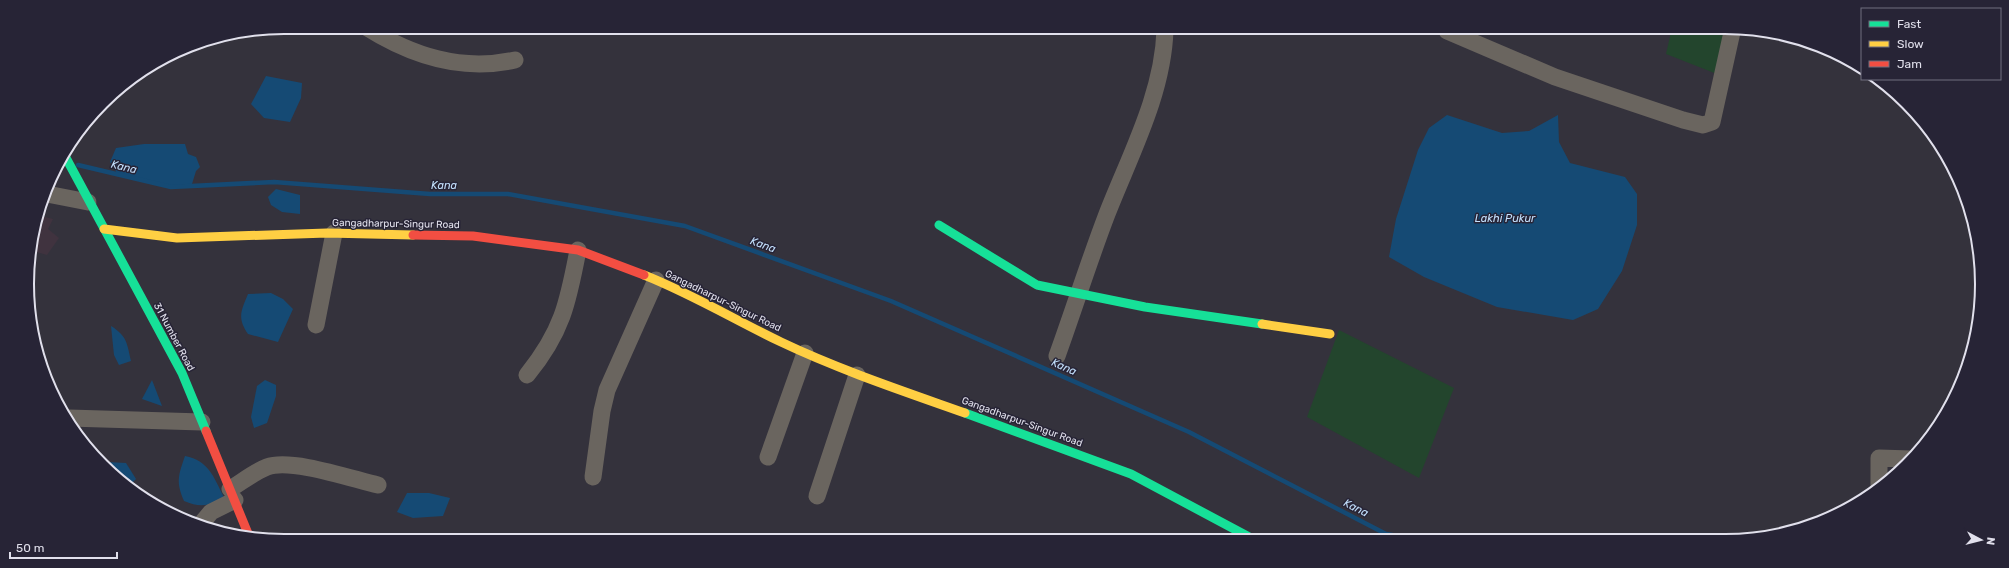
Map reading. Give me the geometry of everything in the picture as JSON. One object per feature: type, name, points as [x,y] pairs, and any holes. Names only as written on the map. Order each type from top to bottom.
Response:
[{"type":"street","points":[[379,34],[409,51],[439,60],[481,65],[515,60]]},
{"type":"street","points":[[1057,356],[1107,215],[1148,110],[1163,58],[1165,34]]},
{"type":"street","points":[[1454,34],[1556,77],[1683,120],[1703,125],[1712,122],[1731,34]]},
{"type":"street","name":"31 Number Road","points":[[66,160],[182,373],[247,531]]},
{"type":"street","points":[[50,195],[88,202]]},
{"type":"street","points":[[939,226],[1027,280],[1048,288],[1145,307],[1330,334]]},
{"type":"street","name":"Gangadharpur-Singur Road","points":[[104,229],[177,238],[334,233],[474,236],[543,244],[578,250],[656,280],[694,297],[806,353],[857,375],[1131,474],[1244,534]]},
{"type":"street","points":[[316,325],[334,233]]},
{"type":"street","points":[[527,375],[543,356],[564,314],[578,250]]},
{"type":"street","points":[[593,477],[602,411],[607,390],[656,280]]},
{"type":"street","points":[[768,457],[806,353]]},
{"type":"street","points":[[817,496],[857,375]]},
{"type":"street","points":[[73,418],[202,422]]},
{"type":"street","points":[[1879,480],[1879,458],[1904,459]]},
{"type":"street","points":[[204,521],[211,512],[262,469],[276,465],[316,470],[378,485]]},
{"type":"shaded area","points":[[44,217],[53,219],[48,229],[59,238],[47,255],[36,252]]},
{"type":"green space","points":[[1671,34],[1731,34],[1722,76],[1666,54]]},
{"type":"green space","points":[[1339,330],[1454,388],[1419,478],[1307,417]]},
{"type":"water","points":[[266,76],[302,83],[301,98],[290,122],[264,118],[251,104]]},
{"type":"water","name":"Lakhi Pukur","points":[[1447,115],[1502,133],[1529,131],[1558,115],[1559,142],[1570,163],[1625,177],[1637,194],[1637,225],[1622,271],[1598,309],[1573,320],[1497,307],[1424,277],[1389,257],[1396,219],[1418,150],[1429,128]]},
{"type":"water","points":[[144,144],[185,144],[188,154],[196,157],[200,167],[196,171],[192,184],[171,186],[117,173],[110,162],[116,148]]},
{"type":"water","points":[[276,189],[300,195],[300,214],[282,212],[271,205],[268,197]]},
{"type":"water","points":[[271,293],[283,299],[293,309],[278,342],[248,334],[241,319],[242,310],[248,294]]},
{"type":"water","points":[[111,326],[126,340],[131,361],[119,365],[114,355]]},
{"type":"water","points":[[152,380],[162,406],[142,399]]},
{"type":"water","points":[[265,380],[276,385],[276,396],[267,423],[254,428],[251,417],[257,386]]},
{"type":"water","points":[[185,456],[200,462],[209,470],[224,497],[205,505],[195,505],[184,501],[180,489],[179,479]]},
{"type":"water","points":[[108,462],[126,463],[136,479],[133,482]]},
{"type":"water","points":[[407,493],[429,493],[450,498],[443,516],[413,518],[397,512]]},
{"type":"waterway","name":"Kana","points":[[78,165],[171,187],[274,182],[430,194],[508,194],[685,226],[891,301],[1189,432],[1386,534]]},
{"type":"traffic: fast","points":[[67,159],[182,373],[206,431]]},
{"type":"traffic: fast","points":[[939,225],[1037,285],[1145,307],[1262,324]]},
{"type":"traffic: fast","points":[[965,413],[1131,474],[1244,534]]},
{"type":"traffic: slow","points":[[104,229],[177,238],[327,233],[413,235]]},
{"type":"traffic: slow","points":[[644,275],[679,290],[764,334],[826,362],[965,413]]},
{"type":"traffic: slow","points":[[1262,324],[1330,334]]},
{"type":"traffic: jam","points":[[413,235],[473,236],[578,250],[644,275]]},
{"type":"traffic: jam","points":[[206,431],[247,531]]}]
